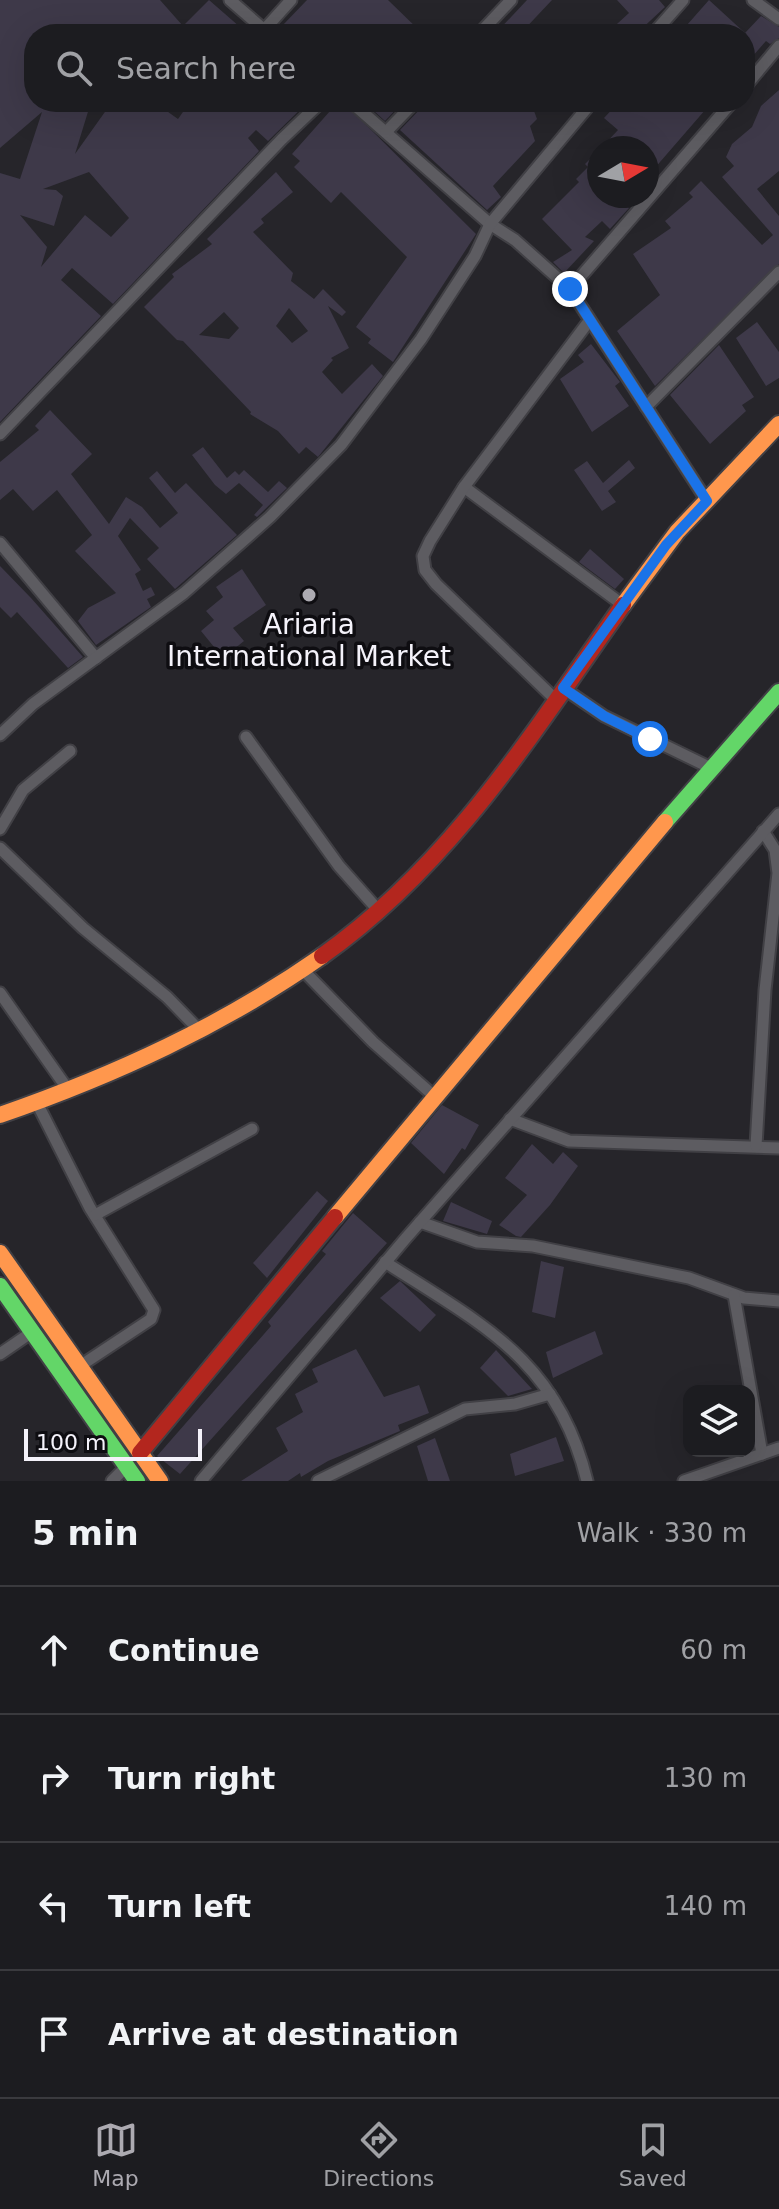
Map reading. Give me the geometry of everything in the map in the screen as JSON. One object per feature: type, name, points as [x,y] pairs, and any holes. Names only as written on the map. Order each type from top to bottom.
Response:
[{"type":"main road","points":[[0,1115],[69,1091],[201,1032],[303,970],[379,911],[428,864],[478,808],[666,545],[779,424]]},
{"type":"main road","points":[[140,1453],[603,893],[779,692]]},
{"type":"main road","points":[[0,1253],[160,1481]]},
{"type":"main road","points":[[0,1286],[137,1481]]},
{"type":"street","points":[[230,0],[258,24]]},
{"type":"street","points":[[273,24],[291,0]]},
{"type":"street","points":[[488,24],[511,0]]},
{"type":"street","points":[[662,24],[683,0]]},
{"type":"street","points":[[753,0],[779,19]]},
{"type":"street","points":[[755,75],[779,46]]},
{"type":"street","points":[[0,434],[310,112]]},
{"type":"street","points":[[363,112],[490,224],[515,240],[570,289],[707,501]]},
{"type":"street","points":[[386,132],[405,112]]},
{"type":"street","points":[[0,735],[33,704],[184,593],[270,517],[341,445],[421,339],[475,256],[490,224],[584,112]]},
{"type":"street","points":[[570,289],[723,112]]},
{"type":"street","points":[[646,407],[779,272]]},
{"type":"street","points":[[589,321],[464,487],[430,541],[423,556],[425,570],[559,694],[713,769]]},
{"type":"street","points":[[464,487],[623,605]]},
{"type":"street","points":[[0,543],[96,658]]},
{"type":"street","points":[[246,737],[339,866],[379,911]]},
{"type":"street","points":[[0,829],[23,790],[70,751]]},
{"type":"street","points":[[201,1481],[385,1262],[779,814]]},
{"type":"street","points":[[756,1146],[777,900],[777,857],[772,842],[763,831]]},
{"type":"street","points":[[0,848],[83,928],[167,997],[201,1032]]},
{"type":"street","points":[[303,970],[373,1042],[434,1096]]},
{"type":"street","points":[[0,993],[69,1091]]},
{"type":"street","points":[[37,1103],[95,1215],[153,1315],[80,1366]]},
{"type":"street","points":[[510,1119],[569,1141],[779,1148]]},
{"type":"street","points":[[95,1215],[252,1129]]},
{"type":"street","points":[[420,1222],[477,1242],[533,1246],[689,1278],[734,1295],[779,1301]]},
{"type":"street","points":[[385,1262],[500,1336],[562,1411],[587,1481]]},
{"type":"street","points":[[734,1295],[762,1454]]},
{"type":"street","points":[[0,1354],[32,1332]]},
{"type":"street","points":[[318,1481],[465,1409],[515,1404],[550,1394]]},
{"type":"street","points":[[684,1481],[779,1448]]},
{"type":"street","points":[[112,1481],[127,1466]]},
{"type":"building","points":[[0,0],[160,0],[181,24],[24,24],[24,112],[42,112],[0,148]]},
{"type":"building","points":[[209,0],[237,24],[185,24]]},
{"type":"building","points":[[307,0],[388,0],[413,24],[284,24]]},
{"type":"building","points":[[527,0],[552,0],[529,24],[504,24]]},
{"type":"building","points":[[617,0],[659,0],[665,7],[647,24],[617,24],[629,13]]},
{"type":"building","points":[[709,0],[735,24],[688,24]]},
{"type":"building","points":[[761,16],[779,27],[779,38],[770,44],[766,41],[755,54],[753,24]]},
{"type":"building","points":[[779,90],[779,171],[757,189],[779,216],[779,264],[655,386],[617,331],[660,295],[633,254],[671,228],[665,221],[693,197],[689,193],[701,181],[762,245],[773,235],[722,177],[734,166],[726,157],[732,144],[752,127],[761,106]]},
{"type":"building","points":[[42,112],[88,112],[75,154],[105,112],[168,112],[178,119],[183,112],[298,112],[268,141],[256,130],[248,138],[259,151],[113,304],[72,268],[61,280],[101,316],[0,422],[0,173],[20,179]],"holes":[[[89,172],[129,218],[111,237],[85,215],[41,267],[47,247],[20,215],[54,226],[63,196],[56,190],[43,189]]]},
{"type":"building","points":[[329,112],[353,112],[476,234],[393,362],[368,343],[371,339],[356,327],[407,257],[341,192],[331,203],[294,167],[300,161],[292,154]]},
{"type":"building","points":[[375,112],[394,112],[385,121]]},
{"type":"building","points":[[417,112],[534,112],[537,119],[530,126],[535,141],[493,186],[501,197],[487,210],[400,130]]},
{"type":"building","points":[[610,112],[703,112],[659,163],[659,136],[612,136],[618,130],[604,118]]},
{"type":"building","points":[[587,168],[587,208],[629,208],[610,229],[602,221],[585,237],[594,241],[564,273],[553,262],[572,250],[542,219],[579,182],[576,179]]},
{"type":"building","points":[[276,172],[293,192],[261,219],[264,223],[253,232],[293,273],[291,281],[314,299],[323,289],[346,312],[342,316],[328,306],[349,348],[331,358],[333,360],[322,372],[342,394],[372,364],[383,376],[318,457],[306,447],[299,454],[278,431],[250,414],[183,341],[177,340],[144,307],[174,277],[172,274],[212,244],[207,239]],"holes":[[[289,308],[308,331],[292,343],[276,326]],[[224,312],[239,328],[229,339],[199,335]]]},
{"type":"building","points":[[757,322],[779,352],[779,378],[766,386],[736,338]]},
{"type":"building","points":[[591,344],[620,382],[615,386],[629,406],[592,432],[560,379],[584,362],[578,355]]},
{"type":"building","points":[[719,345],[754,397],[742,405],[746,411],[710,444],[670,395]]},
{"type":"building","points":[[50,410],[92,454],[71,474],[109,524],[126,497],[142,507],[160,528],[178,513],[149,478],[157,471],[175,493],[186,483],[237,535],[175,589],[147,559],[159,548],[130,518],[118,536],[141,570],[135,574],[143,591],[151,587],[155,595],[147,599],[151,607],[96,645],[78,621],[88,608],[116,593],[75,551],[92,535],[57,490],[33,511],[13,489],[0,500],[0,462],[39,430],[35,426]]},
{"type":"building","points":[[203,447],[227,478],[235,471],[239,475],[244,470],[268,492],[279,481],[287,488],[257,517],[254,515],[263,505],[239,483],[226,494],[215,485],[192,455]]},
{"type":"building","points":[[629,460],[635,468],[608,491],[616,502],[602,511],[574,470],[587,461],[603,483]]},
{"type":"building","points":[[590,549],[624,579],[615,589],[579,562]]},
{"type":"building","points":[[0,566],[83,657],[68,668],[17,612],[11,618],[0,607]]},
{"type":"building","points":[[242,569],[266,605],[233,628],[244,641],[223,658],[201,631],[214,620],[206,611],[223,597],[216,587]]},
{"type":"building","points":[[442,1105],[479,1125],[465,1150],[462,1148],[444,1174],[411,1143]]},
{"type":"building","points":[[532,1144],[553,1164],[563,1152],[578,1166],[550,1205],[521,1237],[499,1225],[527,1195],[505,1178]]},
{"type":"building","points":[[317,1191],[328,1201],[267,1278],[253,1263]]},
{"type":"building","points":[[451,1202],[492,1221],[487,1234],[443,1221]]},
{"type":"building","points":[[353,1213],[387,1243],[180,1474],[157,1456],[271,1326],[268,1322],[326,1254],[322,1251]]},
{"type":"building","points":[[541,1261],[564,1267],[555,1318],[532,1312]]},
{"type":"building","points":[[400,1281],[436,1315],[420,1332],[380,1298]]},
{"type":"building","points":[[595,1331],[603,1354],[553,1378],[546,1352]]},
{"type":"building","points":[[356,1349],[384,1397],[419,1385],[429,1413],[398,1425],[400,1431],[328,1461],[301,1477],[300,1473],[288,1481],[241,1481],[288,1451],[276,1428],[303,1412],[295,1394],[318,1382],[312,1369]]},
{"type":"building","points":[[496,1350],[532,1389],[508,1396],[480,1368]]},
{"type":"building","points":[[556,1437],[564,1461],[515,1476],[510,1454]]},
{"type":"building","points":[[435,1438],[450,1481],[428,1481],[417,1446]]},
{"type":"traffic: fast","points":[[665,822],[779,692]]},
{"type":"traffic: fast","points":[[0,1286],[137,1481]]},
{"type":"traffic: slow","points":[[623,605],[677,532],[779,424]]},
{"type":"traffic: slow","points":[[335,1217],[665,822]]},
{"type":"traffic: slow","points":[[0,1115],[85,1083],[167,1047],[246,1005],[322,956]]},
{"type":"traffic: slow","points":[[0,1253],[160,1481]]},
{"type":"traffic: jam","points":[[322,956],[368,920],[411,880],[488,794],[623,605]]},
{"type":"traffic: jam","points":[[140,1453],[335,1217]]},
{"type":"place","name":"Ariaria International Market","points":[[309,595]]},
{"type":"route","points":[[570,289],[707,501],[666,545],[563,688],[604,716],[650,739]]}]
